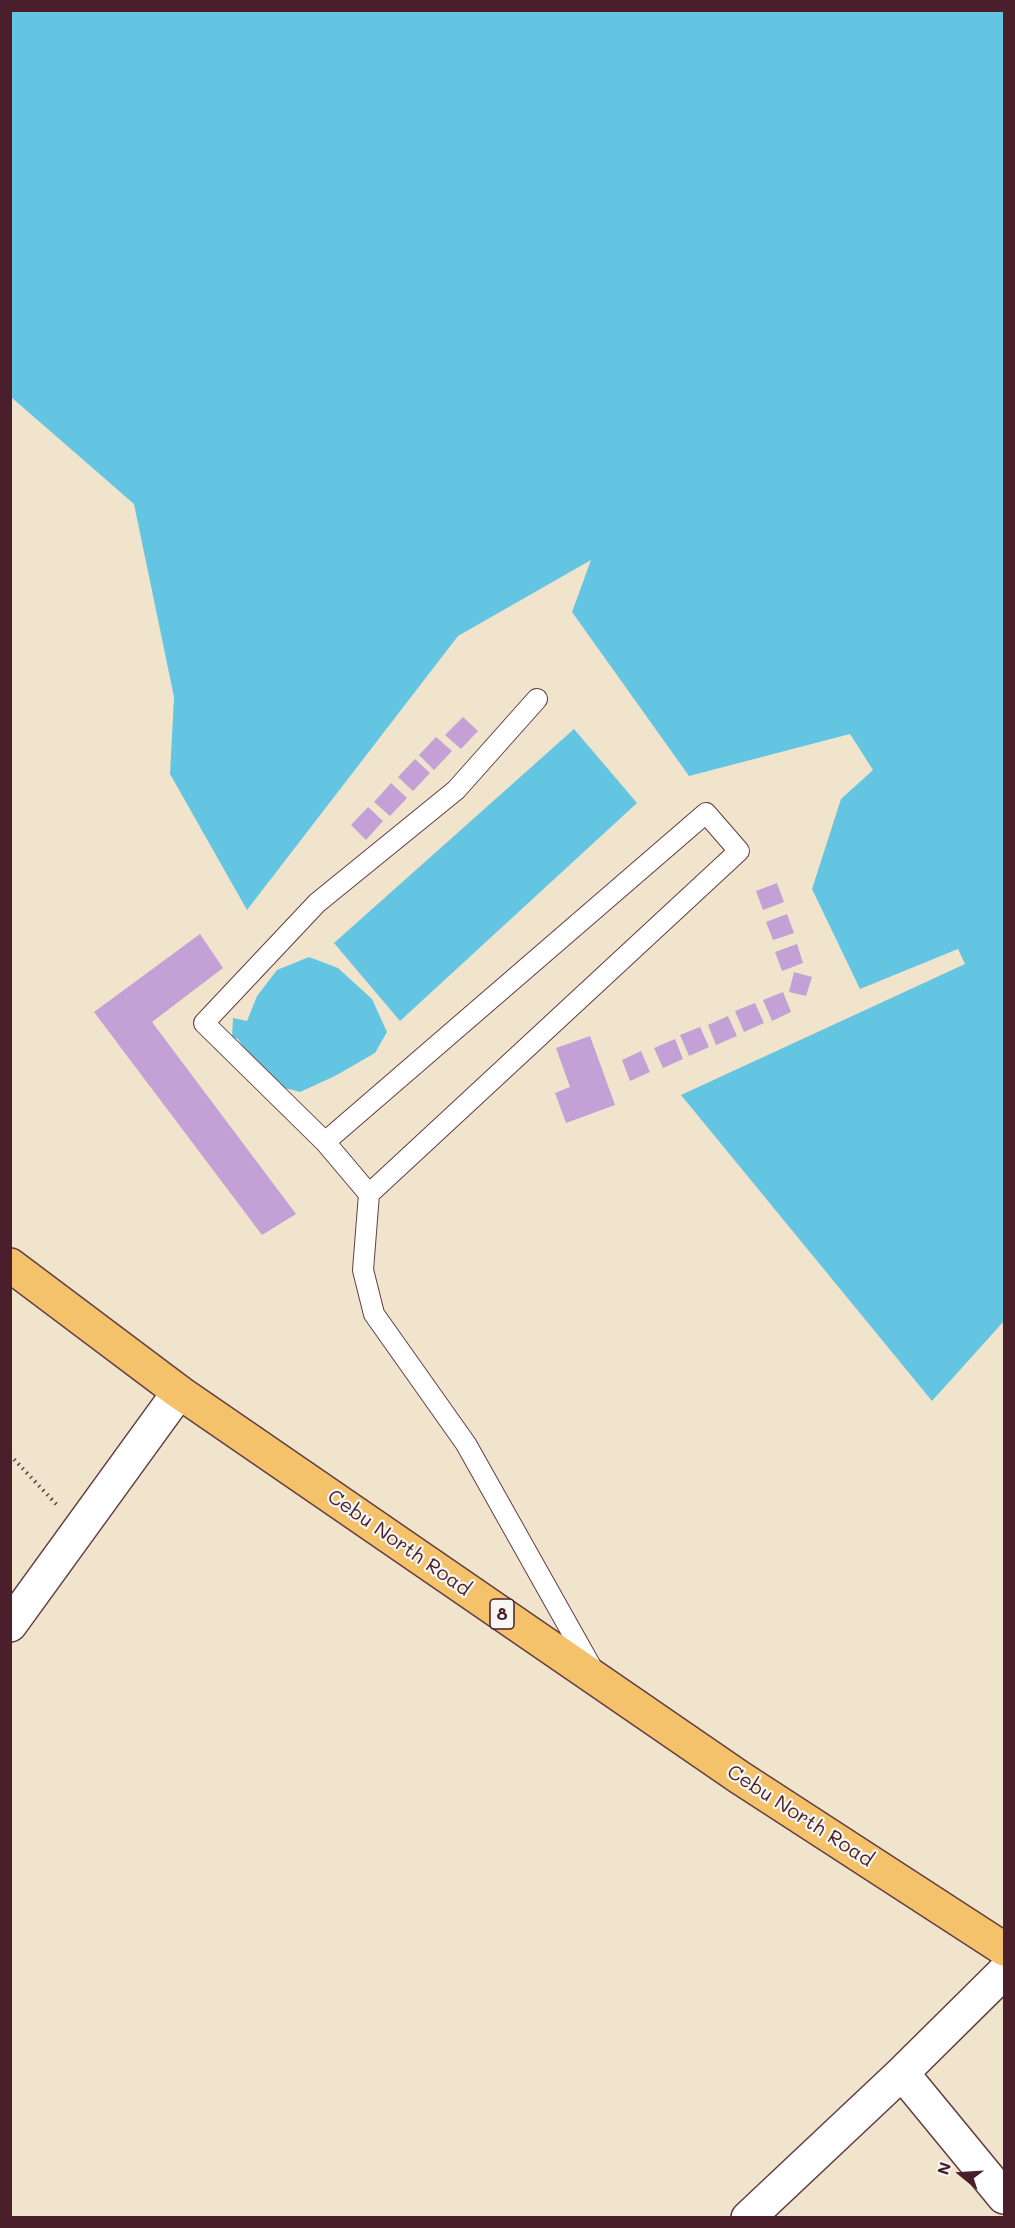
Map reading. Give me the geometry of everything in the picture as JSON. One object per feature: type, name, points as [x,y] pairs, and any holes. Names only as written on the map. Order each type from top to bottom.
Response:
[{"type":"highway","name":"Cebu North Road","points":[[10,1265],[179,1392],[599,1681],[739,1777],[1005,1949]]},
{"type":"street","points":[[10,1625],[179,1392]]},
{"type":"street","points":[[748,2217],[902,2073],[1005,1972]]},
{"type":"street","points":[[902,2073],[1005,2197]]},
{"type":"lane","points":[[369,1194],[325,1142],[204,1023],[317,903],[456,790],[537,699]]},
{"type":"lane","points":[[325,1142],[706,813],[740,851],[369,1194],[363,1270],[374,1314],[466,1444],[599,1681]]},
{"type":"path","points":[[10,1455],[80,1529]]},
{"type":"water","points":[[11,10],[1004,11],[1004,1321],[932,1401],[681,1095],[965,964],[958,949],[860,989],[812,889],[841,799],[873,770],[850,734],[689,776],[572,612],[591,560],[458,636],[247,910],[170,774],[174,697],[134,504],[11,397]]},
{"type":"water","points":[[574,729],[637,803],[400,1021],[334,943]]},
{"type":"water","points":[[309,957],[338,968],[372,999],[387,1032],[375,1053],[335,1076],[300,1092],[281,1087],[257,1069],[238,1039],[232,1037],[233,1018],[247,1021],[257,996],[277,970]]},
{"type":"building","points":[[463,717],[478,731],[461,749],[445,735]]},
{"type":"building","points":[[436,737],[452,751],[434,770],[419,755]]},
{"type":"building","points":[[415,759],[430,773],[413,791],[398,777]]},
{"type":"building","points":[[391,783],[407,798],[390,816],[374,802]]},
{"type":"building","points":[[368,807],[383,821],[366,840],[351,825]]},
{"type":"building","points":[[777,883],[784,902],[763,910],[756,891]]},
{"type":"building","points":[[787,914],[794,933],[773,940],[766,922]]},
{"type":"building","points":[[200,934],[223,968],[152,1022],[296,1214],[262,1235],[94,1012]]},
{"type":"building","points":[[797,944],[803,963],[782,971],[775,952]]},
{"type":"building","points":[[794,972],[812,977],[806,996],[789,992]]},
{"type":"building","points":[[783,992],[791,1012],[772,1021],[763,1000]]},
{"type":"building","points":[[755,1003],[764,1023],[744,1032],[735,1011]]},
{"type":"building","points":[[728,1016],[737,1036],[716,1045],[708,1025]]},
{"type":"building","points":[[700,1027],[709,1047],[689,1056],[680,1035]]},
{"type":"building","points":[[590,1036],[615,1105],[566,1123],[555,1093],[570,1087],[556,1048]]},
{"type":"building","points":[[675,1039],[683,1059],[663,1068],[654,1048]]},
{"type":"building","points":[[641,1051],[650,1072],[630,1081],[622,1060]]}]
